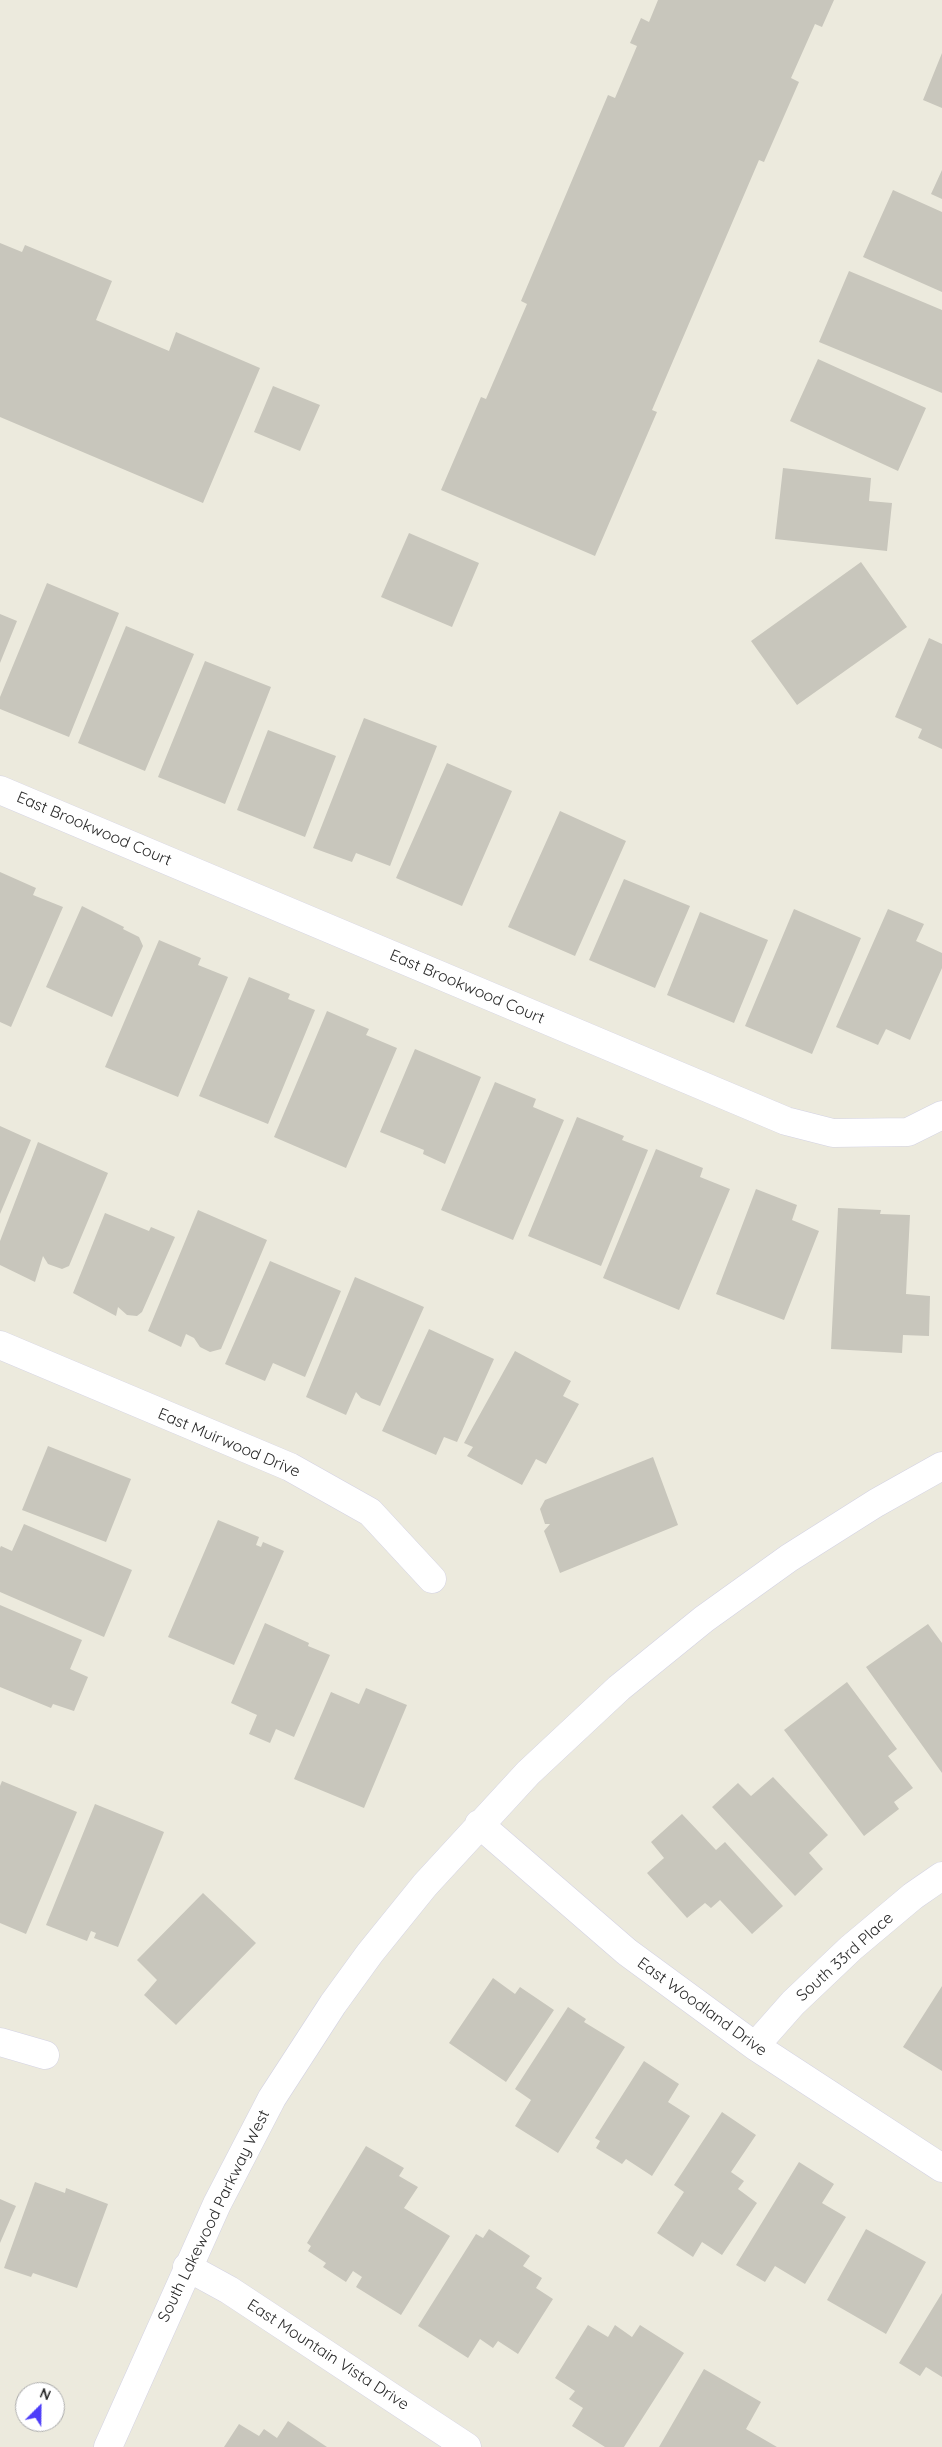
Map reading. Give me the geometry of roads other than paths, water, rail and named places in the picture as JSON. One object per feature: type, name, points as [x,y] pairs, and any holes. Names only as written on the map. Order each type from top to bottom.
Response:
[{"type":"street","name":"East Brookwood Court","points":[[0,790],[786,1121],[833,1133],[908,1132],[942,1115]]},
{"type":"street","name":"East Muirwood Drive","points":[[2,1353],[290,1467],[370,1512],[432,1579]]},
{"type":"street","name":"South Lakewood Parkway West","points":[[108,2447],[216,2204],[272,2098],[333,2004],[382,1938],[479,1824],[528,1773],[619,1688],[704,1619],[789,1558],[876,1503],[942,1466]]},
{"type":"street","name":"East Woodland Drive","points":[[479,1824],[627,1952],[755,2046],[942,2168]]},
{"type":"street","name":"South 33rd Place","points":[[755,2046],[793,2004],[851,1948],[913,1896],[942,1876]]},
{"type":"street","points":[[0,2042],[44,2055]]},
{"type":"street","name":"East Mountain Vista Drive","points":[[187,2267],[229,2290],[467,2447]]}]
